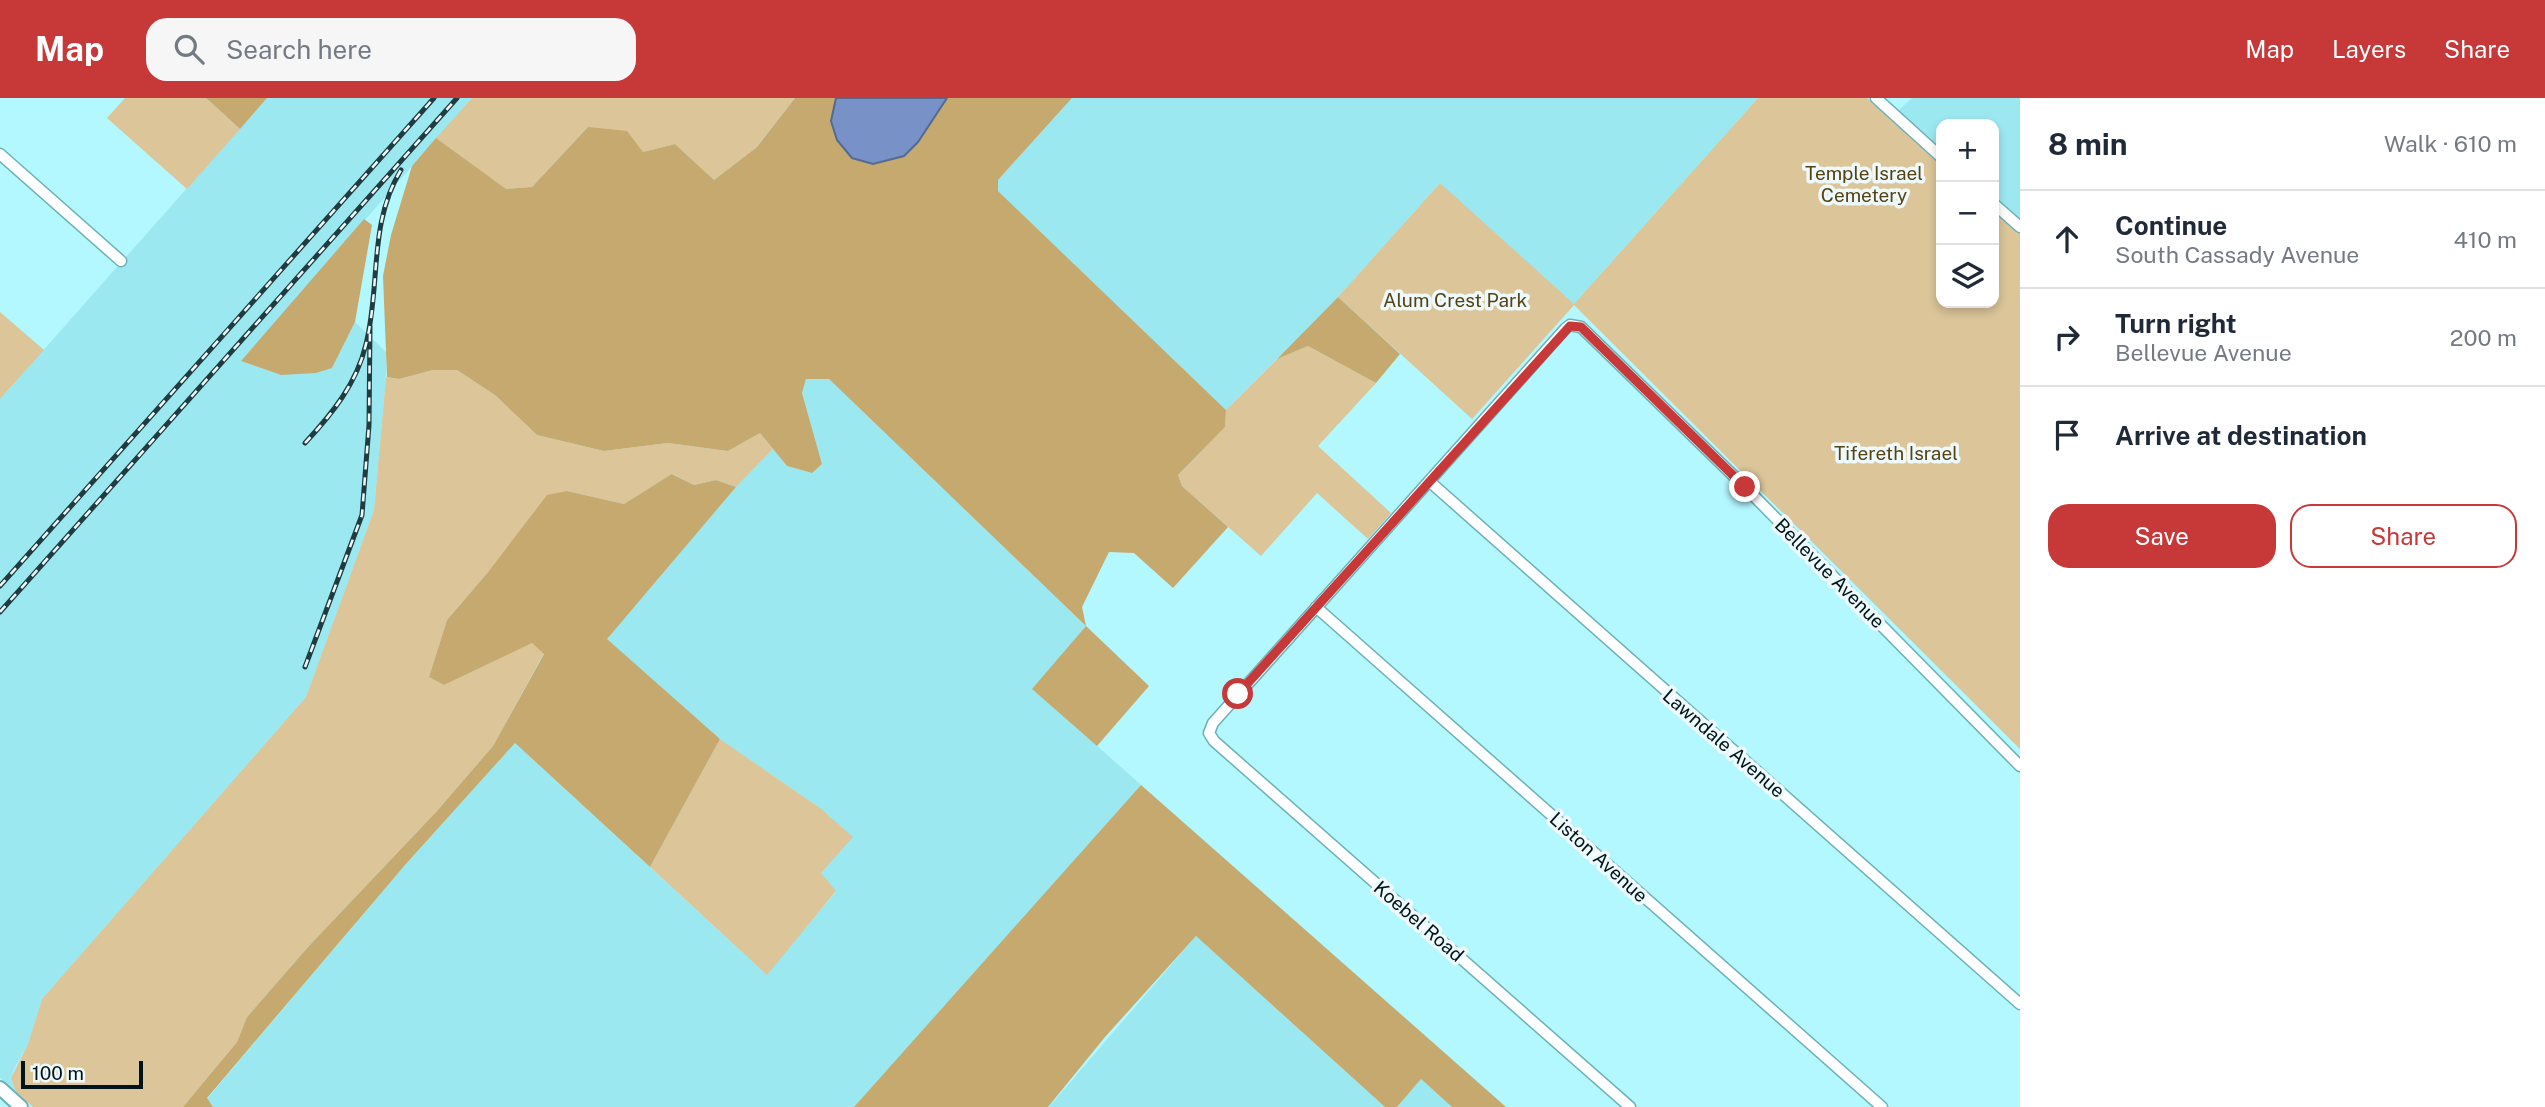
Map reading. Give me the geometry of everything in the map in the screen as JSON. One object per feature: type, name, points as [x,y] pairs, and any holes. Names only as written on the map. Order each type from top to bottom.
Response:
[{"type":"street","points":[[1876,98],[1936,152]]},
{"type":"street","points":[[0,154],[121,261]]},
{"type":"street","points":[[1999,208],[2020,227]]},
{"type":"street","name":"Bellevue Avenue","points":[[1429,481],[1565,329],[1576,325],[1581,327],[1745,487],[2020,766]]},
{"type":"street","points":[[1316,607],[1429,481]]},
{"type":"street","name":"Lawndale Avenue","points":[[1429,481],[2020,1004]]},
{"type":"street","name":"Koebel Road","points":[[1316,607],[1213,723],[1209,733],[1214,741],[1630,1107]]},
{"type":"street","name":"Liston Avenue","points":[[1316,607],[1882,1107]]},
{"type":"street","points":[[0,1088],[21,1107]]},
{"type":"shaded area","points":[[206,98],[267,98],[240,129]]},
{"type":"shaded area","points":[[267,98],[472,98],[241,361],[281,375],[332,368],[355,322],[386,352],[374,510],[306,697],[42,999],[28,1044],[11,1078],[16,1092],[0,1078],[0,399]]},
{"type":"shaded area","points":[[795,98],[836,98],[831,121],[918,142],[947,98],[1072,98],[998,180],[998,191],[1226,410],[1225,427],[1178,475],[1182,486],[1228,527],[1173,588],[1134,553],[1109,552],[1082,607],[1086,626],[829,379],[806,379],[802,393],[822,464],[812,473],[787,466],[760,433],[728,451],[668,443],[604,451],[537,435],[495,395],[457,370],[433,370],[399,379],[387,377],[383,276],[391,235],[412,166],[436,138],[506,189],[532,187],[588,127],[627,131],[643,152],[675,144],[714,180],[757,147]]},
{"type":"shaded area","points":[[836,98],[947,98],[918,142],[904,156],[873,164],[852,158],[837,140],[831,121]]},
{"type":"shaded area","points":[[1072,98],[1758,98],[1573,305],[1439,184],[1338,297],[1226,410],[998,191],[998,180]]},
{"type":"shaded area","points":[[1912,98],[2020,98],[2020,234],[1999,215],[1999,119],[1936,119],[1936,159],[1890,118]]},
{"type":"shaded area","points":[[364,219],[372,225],[355,322],[332,368],[316,373],[281,375],[241,361]]},
{"type":"shaded area","points":[[1338,297],[1400,354],[1376,383],[1308,346],[1277,359]]},
{"type":"shaded area","points":[[806,379],[829,379],[1086,626],[1033,689],[1141,785],[854,1107],[213,1107],[207,1099],[405,865],[515,743],[766,974],[836,892],[821,873],[820,808],[720,739],[606,639],[736,487],[773,449],[787,466],[811,473],[822,464],[802,393]]},
{"type":"shaded area","points":[[672,474],[694,485],[716,480],[736,487],[607,639],[720,739],[650,867],[515,743],[405,865],[207,1098],[213,1107],[183,1107],[237,1042],[247,1017],[308,947],[437,811],[493,746],[544,654],[532,643],[444,685],[429,677],[447,620],[489,571],[547,495],[567,491],[624,504]]},
{"type":"shaded area","points":[[1086,626],[1149,686],[1097,746],[1032,689]]},
{"type":"shaded area","points":[[1141,785],[1506,1107],[1452,1107],[1421,1079],[1397,1107],[1385,1107],[1196,936],[1105,1037],[1048,1107],[854,1107]]},
{"type":"shaded area","points":[[1196,936],[1385,1107],[1049,1107]]},
{"type":"shaded area","points":[[1421,1079],[1452,1107],[1397,1107]]},
{"type":"green space","points":[[125,98],[206,98],[240,129],[187,189],[107,118]]},
{"type":"green space","points":[[472,98],[795,98],[757,147],[714,180],[675,144],[643,152],[588,127],[532,187],[505,189],[436,138]]},
{"type":"green space","name":"Tifereth Israel","points":[[1758,98],[1867,98],[1936,160],[1936,308],[1999,308],[1999,215],[2020,234],[2020,749],[1574,305],[1472,419],[1338,297],[1440,183],[1574,304]]},
{"type":"green space","points":[[0,312],[44,350],[0,399]]},
{"type":"green space","points":[[1308,346],[1376,383],[1318,446],[1391,513],[1368,539],[1317,493],[1261,556],[1182,486],[1178,475],[1225,427],[1226,410],[1277,359]]},
{"type":"green space","points":[[433,370],[457,370],[495,395],[537,435],[604,451],[668,443],[728,451],[760,433],[773,449],[736,487],[716,480],[694,485],[673,474],[624,504],[567,491],[489,571],[447,620],[429,677],[444,685],[533,642],[544,653],[493,746],[437,811],[308,947],[247,1017],[237,1042],[183,1107],[33,1107],[16,1092],[11,1078],[28,1044],[42,999],[306,697],[374,510],[386,377],[399,379]]},
{"type":"green space","points":[[720,739],[820,808],[853,837],[821,873],[836,891],[767,975],[650,867]]},
{"type":"railway","points":[[0,586],[434,98]]},
{"type":"railway","points":[[0,612],[457,98]]},
{"type":"railway","points":[[305,443],[342,397],[362,358],[370,322],[379,233],[391,191],[401,170]]},
{"type":"railway","points":[[305,667],[362,515],[369,425],[370,326]]},
{"type":"route","points":[[1238,694],[1570,326],[1581,327],[1745,487]]},
{"type":"park label","name":"Temple Israel Cemetery","points":[[1864,184]]},
{"type":"park label","name":"Alum Crest Park","points":[[1455,300]]}]
